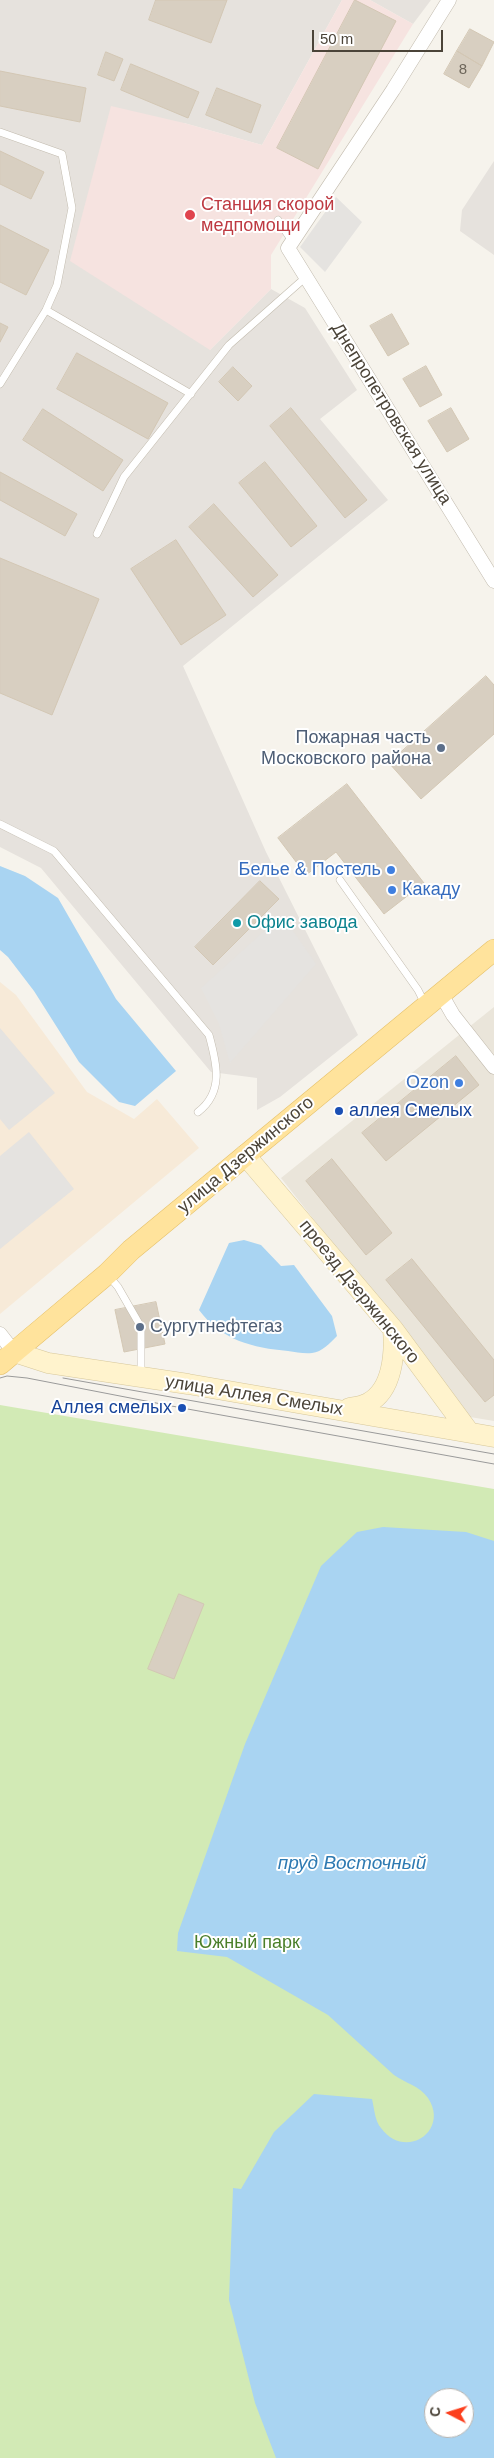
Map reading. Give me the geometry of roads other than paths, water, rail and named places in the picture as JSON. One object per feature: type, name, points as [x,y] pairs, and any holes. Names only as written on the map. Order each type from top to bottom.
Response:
[{"type":"main road","name":"улица Дзержинского","points":[[7,1358],[107,1274],[131,1250],[494,950]]},
{"type":"main road","name":"проезд Дзержинского","points":[[245,1155],[393,1329],[469,1432]]},
{"type":"main road","points":[[349,1412],[350,1408],[369,1403],[385,1385],[394,1358],[393,1329]]},
{"type":"main road","name":"улица Аллея Смелых","points":[[7,1358],[141,1377],[494,1437]]},
{"type":"street","points":[[290,244],[393,90],[449,0]]},
{"type":"street","name":"Днепропетровская улица","points":[[290,244],[306,277],[494,582]]},
{"type":"street","points":[[433,1001],[453,1015],[494,1067]]},
{"type":"street","points":[[0,1334],[7,1358]]},
{"type":"lane","points":[[0,132],[62,154],[72,208],[57,285],[46,310],[0,384]]},
{"type":"lane","points":[[278,220],[290,244]]},
{"type":"lane","points":[[96,534],[124,477],[229,345],[306,277]]},
{"type":"lane","points":[[46,310],[191,394]]},
{"type":"lane","points":[[0,824],[54,851],[210,1035],[216,1059],[216,1082],[209,1103],[198,1112]]},
{"type":"lane","points":[[340,880],[418,990],[433,1001]]},
{"type":"lane","points":[[107,1274],[118,1286],[141,1327],[141,1377]]},
{"type":"water","points":[[0,866],[25,876],[58,898],[116,999],[176,1071],[135,1106],[119,1102],[79,1062],[34,991],[8,957],[0,950]]},
{"type":"water","points":[[244,1240],[261,1245],[281,1266],[294,1265],[332,1316],[337,1336],[326,1347],[316,1352],[306,1353],[250,1345],[217,1329],[199,1310],[229,1243]]},
{"type":"water","name":"пруд Восточный","points":[[383,1527],[466,1532],[494,1541],[494,2458],[276,2458],[255,2403],[229,2300],[233,2188],[241,2189],[274,2132],[314,2094],[372,2099],[376,2118],[381,2128],[391,2138],[402,2142],[412,2142],[422,2138],[429,2131],[433,2121],[433,2110],[425,2094],[394,2075],[328,2015],[227,1957],[177,1951],[178,1933],[245,1744],[321,1566],[357,1532]]},
{"type":"tram line","points":[[0,1378],[7,1376],[27,1378],[494,1464]]},
{"type":"tram line","points":[[63,1378],[494,1454]]},
{"type":"place","name":"Станция скорой медпомощи","points":[[190,215]]},
{"type":"place","name":"Пожарная часть Московского района","points":[[441,748]]},
{"type":"place","name":"Белье & Постель","points":[[391,870]]},
{"type":"place","name":"Какаду","points":[[392,890]]},
{"type":"place","name":"Офис завода","points":[[237,923]]},
{"type":"place","name":"Ozon","points":[[459,1083]]},
{"type":"place","name":"аллея Смелых","points":[[339,1111]]},
{"type":"place","name":"Сургутнефтегаз","points":[[140,1327]]},
{"type":"place","name":"Аллея смелых","points":[[182,1408]]},
{"type":"park label","name":"Южный парк","points":[[247,1943]]}]
